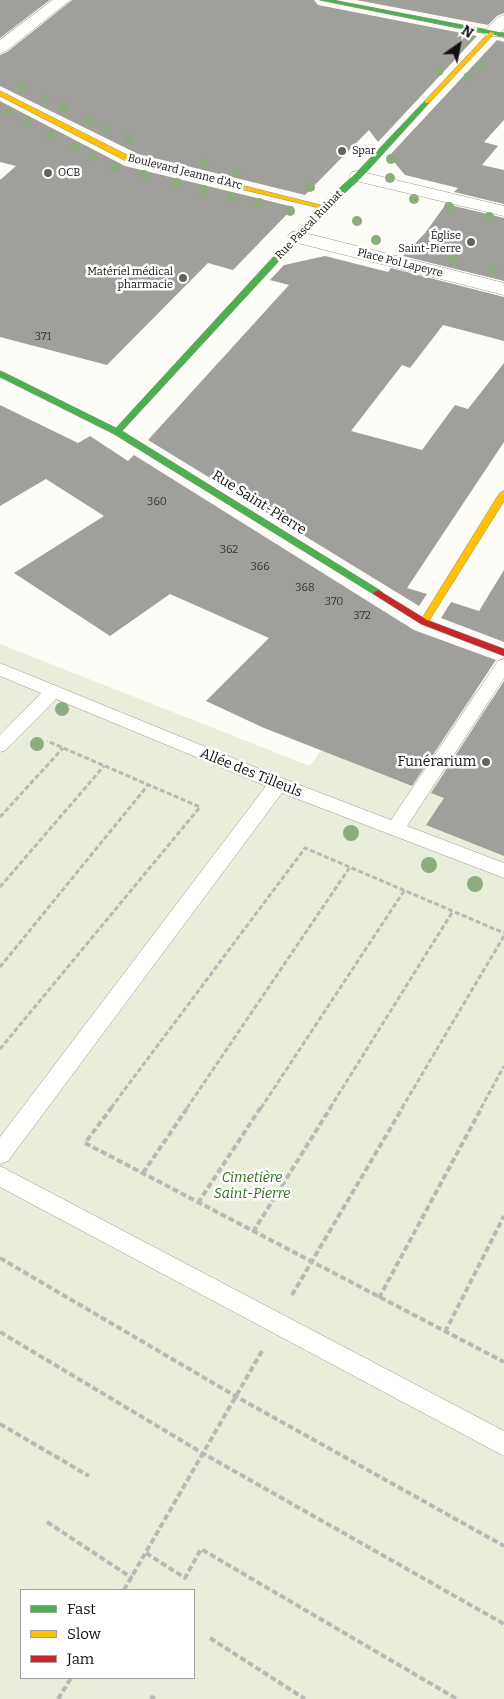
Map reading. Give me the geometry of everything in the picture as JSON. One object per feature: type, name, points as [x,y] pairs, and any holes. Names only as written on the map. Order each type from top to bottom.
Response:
[{"type":"street","points":[[0,48],[63,0]]},
{"type":"street","points":[[323,0],[498,34]]},
{"type":"street","name":"Rue Pascal Ruinat","points":[[117,432],[324,207],[358,176],[498,34],[504,20]]},
{"type":"street","name":"Boulevard Jeanne d'Arc","points":[[0,93],[131,160],[324,207]]},
{"type":"street","points":[[358,176],[504,211]]},
{"type":"street","name":"Place Pol Lapeyre","points":[[297,237],[504,290]]},
{"type":"street","name":"Rue Saint-Pierre","points":[[0,374],[117,432],[424,622],[504,653]]},
{"type":"street","points":[[424,622],[504,494]]},
{"type":"lane","points":[[395,829],[504,665]]},
{"type":"lane","name":"Allée des Tilleuls","points":[[0,669],[278,784],[504,871]]},
{"type":"lane","points":[[0,746],[53,692]]},
{"type":"lane","points":[[0,1154],[278,784]]},
{"type":"lane","points":[[0,1176],[504,1444]]},
{"type":"path","points":[[0,1049],[200,807],[17,728]]},
{"type":"path","points":[[0,817],[63,748]]},
{"type":"path","points":[[0,887],[104,766]]},
{"type":"path","points":[[0,967],[148,785]]},
{"type":"path","points":[[310,1262],[504,935],[453,911],[305,848],[85,1143],[310,1262],[504,1362]]},
{"type":"path","points":[[143,1173],[350,868]]},
{"type":"path","points":[[198,1203],[404,891]]},
{"type":"path","points":[[253,1232],[453,911]]},
{"type":"path","points":[[379,1298],[504,1066]]},
{"type":"path","points":[[445,1332],[504,1216]]},
{"type":"path","points":[[0,1258],[237,1397],[504,1546]]},
{"type":"path","points":[[0,1332],[204,1454],[504,1624]]},
{"type":"path","points":[[125,1589],[237,1397]]},
{"type":"path","points":[[0,1424],[89,1476]]},
{"type":"path","points":[[48,1522],[132,1578]]},
{"type":"path","points":[[146,1553],[185,1578],[201,1549],[457,1699]]},
{"type":"path","points":[[210,1638],[305,1699]]},
{"type":"path","points":[[58,1699],[70,1679]]},
{"type":"path","points":[[151,1699],[152,1697],[155,1699]]},
{"type":"green space","name":"Cimetière Saint-Pierre","points":[[0,644],[310,766],[321,750],[398,781],[466,687],[504,702],[504,1699],[0,1699]]},
{"type":"building","points":[[0,0],[50,0],[0,38]]},
{"type":"building","points":[[72,0],[314,0],[318,5],[477,36],[378,142],[369,130],[305,195],[138,154],[0,86],[0,55],[7,52]]},
{"type":"building","points":[[356,0],[504,0],[504,13],[497,16],[488,25]]},
{"type":"building","points":[[497,40],[504,42],[504,120],[484,142],[498,146],[482,165],[504,170],[504,204],[454,192],[458,188],[405,175],[389,156]]},
{"type":"building","points":[[0,101],[125,166],[294,207],[233,270],[208,263],[107,365],[0,337],[0,180],[16,166],[0,162]]},
{"type":"building","points":[[446,204],[504,218],[504,281],[403,256],[425,233]]},
{"type":"building","points":[[325,256],[388,272],[391,268],[504,297],[504,341],[443,325],[410,368],[402,365],[351,431],[422,450],[455,405],[468,409],[504,363],[504,442],[407,588],[427,594],[419,606],[148,440],[289,285],[270,280],[284,265]]},
{"type":"building","points":[[0,405],[78,443],[90,436],[128,461],[134,455],[414,630],[496,660],[412,786],[264,728],[206,701],[269,638],[170,594],[110,636],[14,573],[104,516],[46,479],[0,506]]},
{"type":"building","points":[[504,570],[504,642],[441,618],[451,602],[479,611]]},
{"type":"building","name":"Funérarium","points":[[504,681],[504,856],[426,825],[444,798],[431,793]]},
{"type":"traffic: fast","points":[[323,0],[504,35]]},
{"type":"traffic: fast","points":[[117,432],[324,207],[358,176],[427,102]]},
{"type":"traffic: fast","points":[[0,374],[117,432],[378,593]]},
{"type":"traffic: slow","points":[[427,102],[492,33]]},
{"type":"traffic: slow","points":[[0,93],[131,160],[324,207]]},
{"type":"traffic: slow","points":[[424,622],[504,494]]},
{"type":"traffic: jam","points":[[378,593],[424,622],[504,653]]},
{"type":"place","name":"Spar","points":[[342,151]]},
{"type":"place","name":"OCB","points":[[48,173]]},
{"type":"place","name":"Église Saint-Pierre","points":[[471,242]]},
{"type":"place","name":"Matériel médical pharmacie","points":[[183,278]]},
{"type":"place","name":"Funérarium","points":[[486,762]]}]
